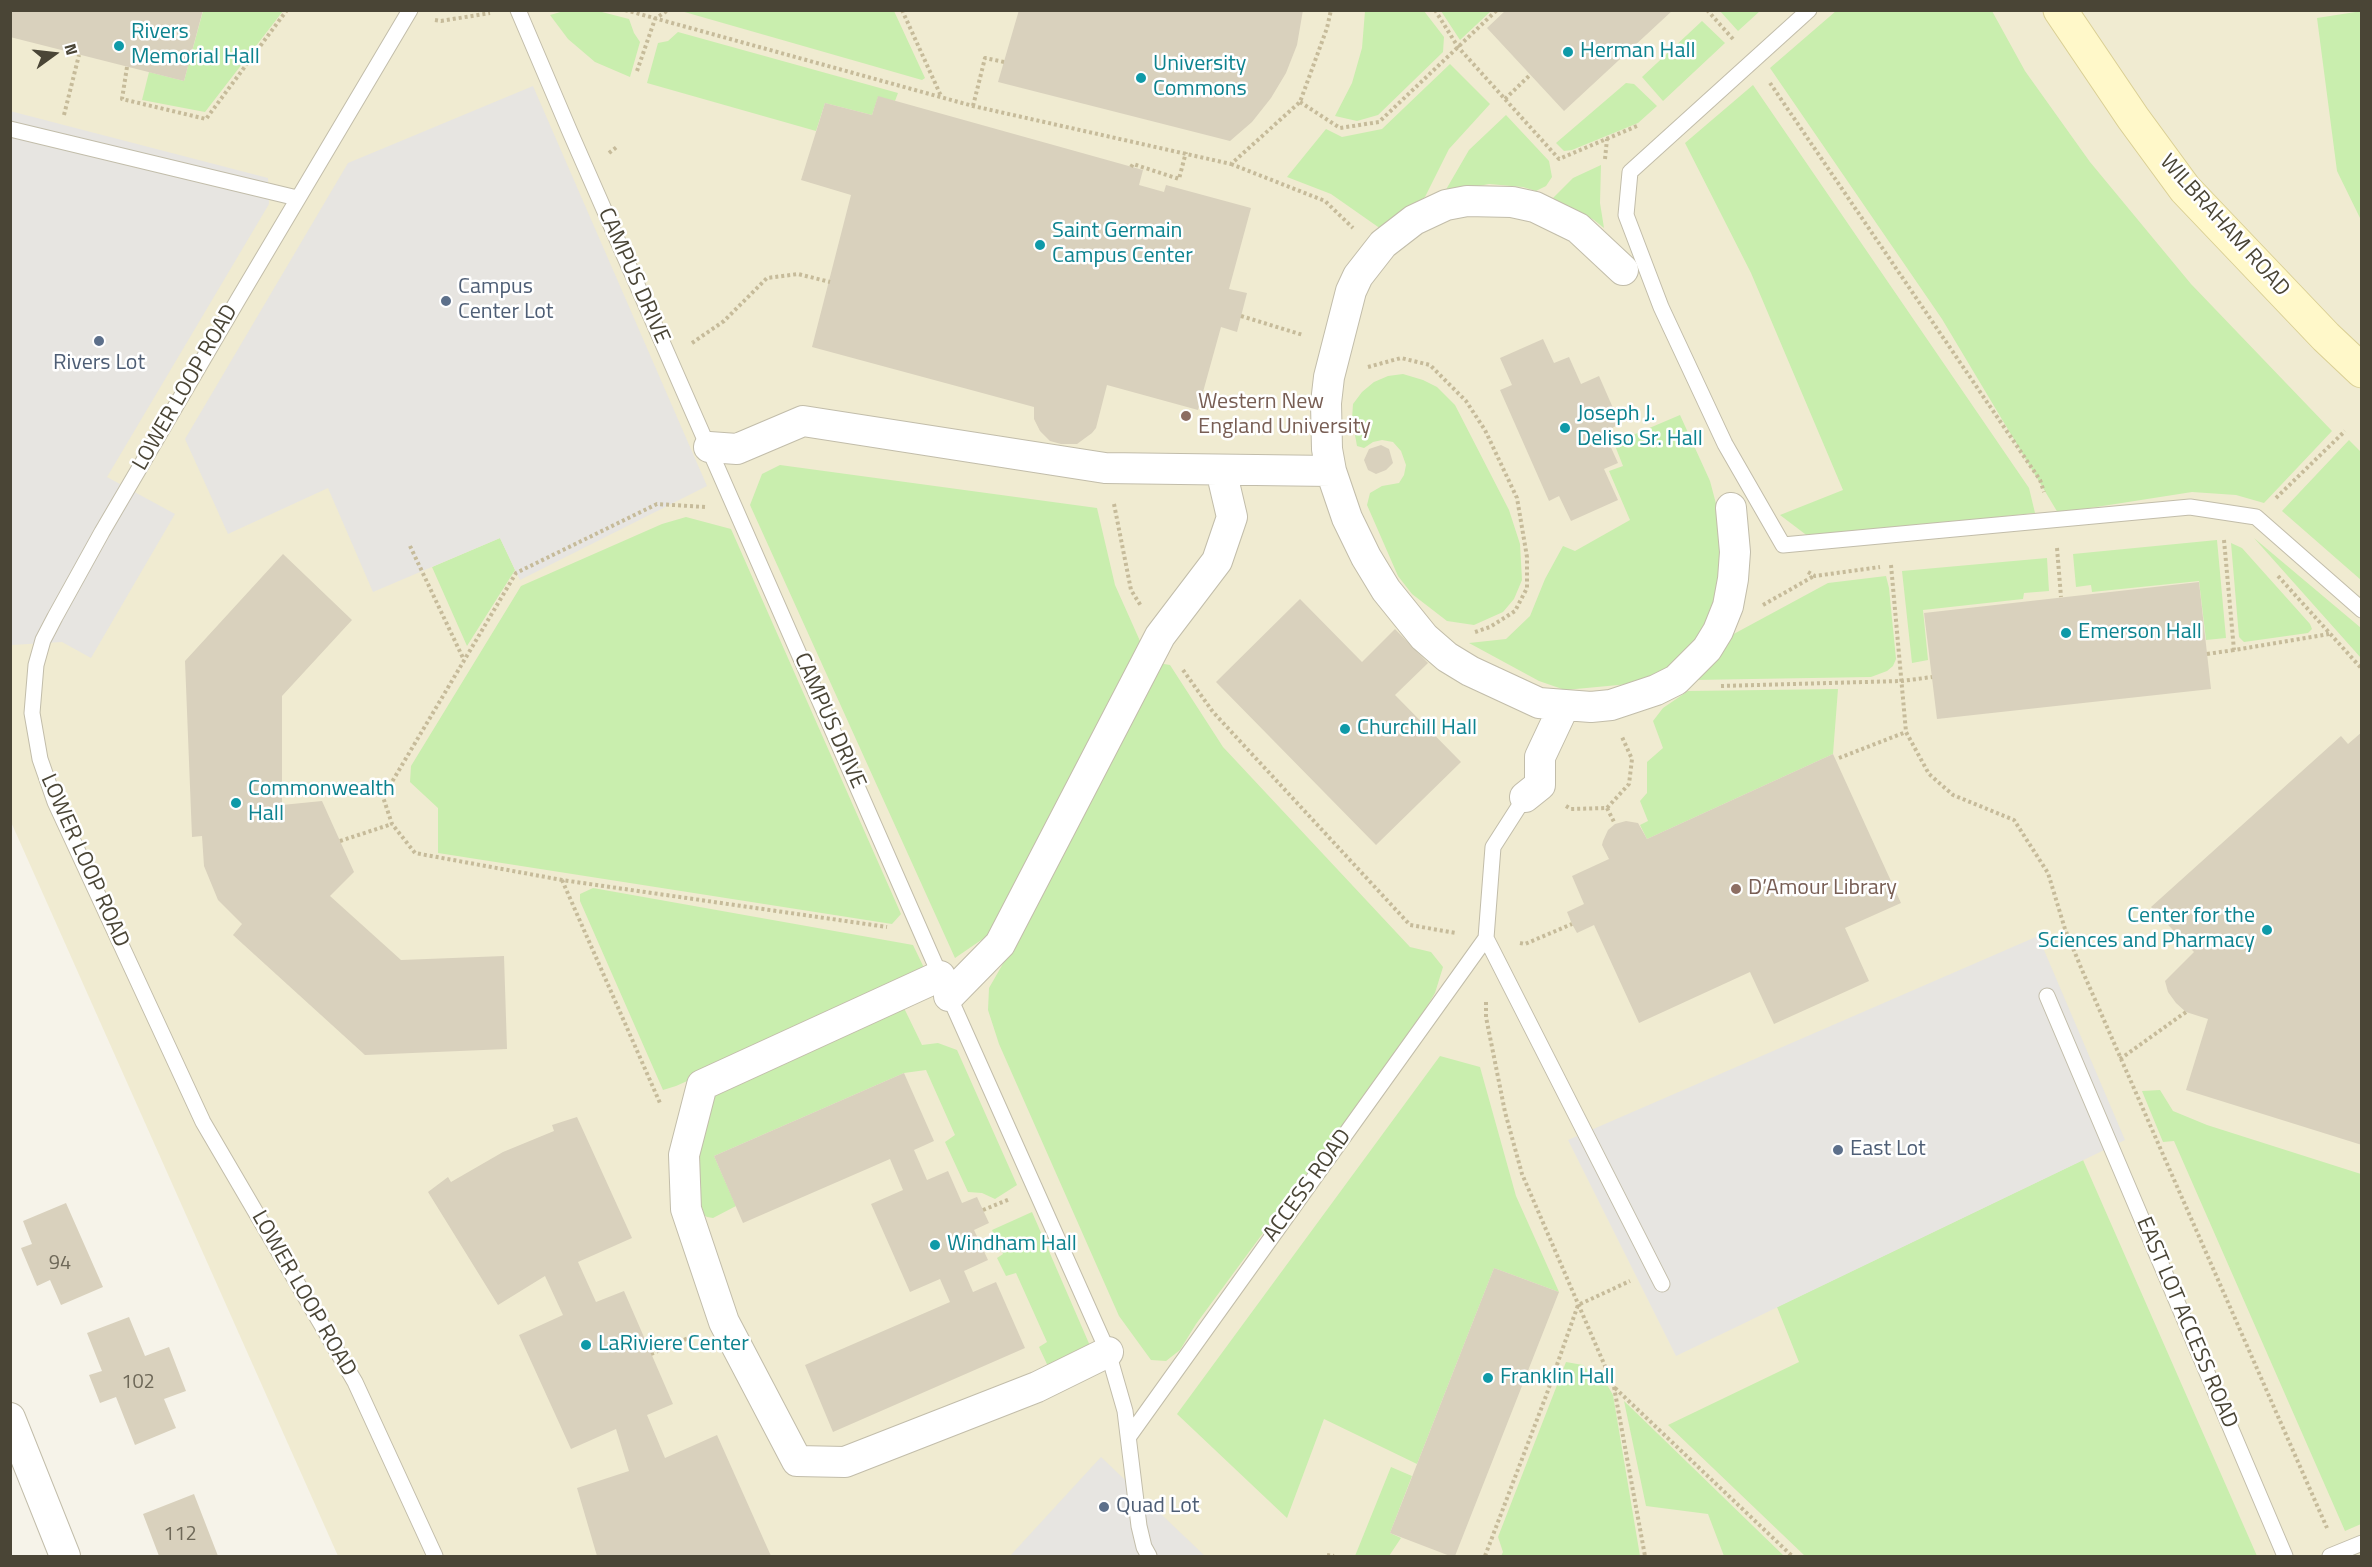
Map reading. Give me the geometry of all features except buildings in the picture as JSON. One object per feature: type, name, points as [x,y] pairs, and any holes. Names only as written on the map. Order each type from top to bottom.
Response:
[{"type":"main road","name":"WILBRAHAM ROAD","points":[[2060,10],[2133,118],[2185,189],[2361,371]]},
{"type":"street","points":[[1623,270],[1578,228],[1535,207],[1490,200],[1446,205],[1414,220],[1383,244],[1358,276],[1329,377],[1326,425],[1331,471],[1347,518],[1376,574],[1404,614],[1447,657],[1539,703],[1564,706],[1611,705],[1656,690],[1676,680],[1707,649],[1718,631],[1728,606],[1733,579],[1735,552],[1731,508]]},
{"type":"street","points":[[709,447],[737,449],[803,421],[1105,468],[1331,471]]},
{"type":"street","points":[[1107,1352],[1036,1387],[845,1462],[797,1461],[724,1322],[686,1209],[684,1155],[702,1085],[944,986],[1000,944],[1160,636],[1217,561],[1232,517],[1221,470]]},
{"type":"street","points":[[1525,797],[1540,785],[1540,757],[1564,706]]},
{"type":"street","points":[[10,1418],[65,1557]]},
{"type":"lane","name":"LOWER LOOP ROAD","points":[[410,10],[297,198],[102,532],[55,617],[43,640],[36,665],[32,713],[40,759],[55,802],[203,1122],[355,1382],[435,1557]]},
{"type":"lane","name":"CAMPUS DRIVE","points":[[518,10],[944,986],[1107,1352],[1117,1381],[1130,1435],[1139,1526],[1143,1547],[1149,1557]]},
{"type":"lane","points":[[1809,10],[1630,172],[1626,215],[1661,307],[1725,444],[1783,545],[2190,507],[2256,517],[2361,610]]},
{"type":"lane","points":[[10,129],[297,198]]},
{"type":"lane","points":[[1525,797],[1493,847],[1486,938],[1662,1284]]},
{"type":"lane","name":"ACCESS ROAD","points":[[1130,1435],[1486,938]]},
{"type":"lane","name":"EAST LOT ACCESS ROAD","points":[[2047,996],[2285,1557]]},
{"type":"lane","points":[[2334,1555],[2361,1543]]},
{"type":"path","points":[[127,67],[122,99],[206,119],[287,10]]},
{"type":"path","points":[[626,10],[973,106],[1186,152],[1231,164],[1325,201],[1350,225]]},
{"type":"path","points":[[637,71],[655,19],[668,10]]},
{"type":"path","points":[[902,10],[942,97]]},
{"type":"path","points":[[1231,164],[1300,102],[1327,28],[1330,10]]},
{"type":"path","points":[[1435,10],[1458,47],[1559,159],[1639,124]]},
{"type":"path","points":[[1300,102],[1340,128],[1379,122],[1497,10]]},
{"type":"path","points":[[1707,10],[1733,39]]},
{"type":"path","points":[[429,19],[441,21],[494,12]]},
{"type":"path","points":[[1724,46],[1741,32]]},
{"type":"path","points":[[58,140],[79,55]]},
{"type":"path","points":[[973,106],[985,58],[1004,62]]},
{"type":"path","points":[[1764,74],[2040,480],[2046,496]]},
{"type":"path","points":[[1505,99],[1530,75]]},
{"type":"path","points":[[1131,167],[1132,164],[1179,178],[1186,152]]},
{"type":"path","points":[[691,344],[724,321],[766,278],[798,274],[830,282]]},
{"type":"path","points":[[1241,315],[1288,331]]},
{"type":"path","points":[[1329,377],[1401,358],[1430,365],[1466,401],[1485,430],[1517,498],[1527,557],[1527,588],[1515,611],[1490,627],[1432,644]]},
{"type":"path","points":[[2276,499],[2345,431]]},
{"type":"path","points":[[1105,468],[1131,590],[1160,636],[1213,712],[1410,924],[1525,944],[1572,924]]},
{"type":"path","points":[[736,508],[657,504],[516,573],[383,797],[392,824],[415,853],[562,880],[921,932]]},
{"type":"path","points":[[2223,530],[2234,650]]},
{"type":"path","points":[[411,546],[464,659]]},
{"type":"path","points":[[2046,549],[2058,548],[2061,597]]},
{"type":"path","points":[[1805,570],[1815,576],[1903,564]]},
{"type":"path","points":[[1891,565],[1906,732],[1929,774],[1953,795],[2014,820],[2048,873],[2065,929],[2334,1555]]},
{"type":"path","points":[[2270,568],[2361,669]]},
{"type":"path","points":[[2207,654],[2329,634]]},
{"type":"path","points":[[1676,680],[1698,686],[1902,681],[1932,677]]},
{"type":"path","points":[[1571,809],[1607,808],[1629,784],[1632,759],[1611,705]]},
{"type":"path","points":[[1839,758],[1906,732]]},
{"type":"path","points":[[1607,808],[1615,824]]},
{"type":"path","points":[[340,841],[392,824]]},
{"type":"path","points":[[562,880],[684,1155]]},
{"type":"path","points":[[2120,1059],[2186,1012]]},
{"type":"path","points":[[1486,1017],[1505,1112],[1522,1174],[1614,1387],[1645,1557]]},
{"type":"path","points":[[1485,1557],[1578,1305],[1635,1279]]},
{"type":"path","points":[[651,1354],[724,1322]]},
{"type":"path","points":[[1614,1387],[1792,1557]]},
{"type":"path","points":[[1327,1555],[1334,1557]]},
{"type":"shaded area","name":"Western New England University","points":[[10,11],[2361,11],[2361,1556],[338,1556],[11,822]]},
{"type":"shaded area","name":"Campus Center Lot","points":[[533,86],[707,486],[520,580],[500,538],[373,592],[328,488],[228,534],[185,439],[348,163]]},
{"type":"shaded area","name":"Rivers Lot","points":[[10,111],[268,178],[269,204],[107,477],[175,514],[91,658],[62,642],[12,645],[11,642]]},
{"type":"shaded area","name":"East Lot","points":[[2038,936],[2125,1140],[1676,1356],[1568,1140]]},
{"type":"shaded area","name":"Quad Lot","points":[[1101,1457],[1205,1556],[1010,1556]]},
{"type":"green space","points":[[203,11],[283,11],[205,112],[142,100],[149,72],[184,81]]},
{"type":"green space","points":[[564,11],[598,11],[629,19],[640,42],[630,77],[595,62],[568,39],[550,15]]},
{"type":"green space","points":[[681,11],[894,11],[925,78],[922,80]]},
{"type":"green space","points":[[1365,11],[1424,11],[1444,37],[1443,52],[1378,115],[1357,121],[1335,116],[1352,83],[1362,48]]},
{"type":"green space","points":[[1441,11],[1491,11],[1460,40]]},
{"type":"green space","points":[[1720,11],[1760,11],[1738,31]]},
{"type":"green space","points":[[1836,11],[1992,11],[2025,71],[2090,162],[2191,284],[2332,431],[2264,503],[2236,495],[2192,492],[2058,513],[1942,319],[1770,68]]},
{"type":"green space","points":[[2362,11],[2361,220],[2337,171],[2317,18]]},
{"type":"green space","points":[[1702,21],[1725,43],[1663,101],[1642,77]]},
{"type":"green space","points":[[678,32],[898,93],[895,101],[878,97],[872,115],[825,103],[816,131],[647,83],[658,43],[668,41]]},
{"type":"green space","points":[[1450,64],[1490,104],[1449,149],[1425,197],[1381,229],[1331,194],[1287,177],[1326,129],[1342,137],[1382,129]]},
{"type":"green space","points":[[1626,83],[1634,84],[1657,106],[1638,123],[1572,150],[1564,151],[1556,143]]},
{"type":"green space","points":[[1753,85],[2029,488],[2035,513],[1809,537],[1780,515],[1843,490],[1751,273],[1685,143]]},
{"type":"green space","points":[[1506,115],[1549,161],[1552,177],[1546,186],[1536,191],[1523,187],[1489,184],[1444,193],[1469,150]]},
{"type":"green space","points":[[1601,165],[1600,203],[1604,228],[1594,220],[1553,198],[1573,178]]},
{"type":"green space","points":[[1403,374],[1437,387],[1455,405],[1509,510],[1520,544],[1522,580],[1514,599],[1503,612],[1474,625],[1447,621],[1412,594],[1398,576],[1367,505],[1370,493],[1382,486],[1399,483],[1406,465],[1401,451],[1393,442],[1382,440],[1373,442],[1364,448],[1357,446],[1352,419],[1353,404],[1374,382],[1388,376]]},
{"type":"green space","points":[[1680,415],[1710,481],[1719,515],[1722,574],[1705,628],[1689,649],[1673,664],[1653,676],[1629,684],[1565,690],[1539,681],[1469,643],[1506,639],[1530,616],[1545,579],[1563,546],[1575,551],[1630,520],[1609,471],[1623,466],[1614,443]]},
{"type":"green space","points":[[2349,440],[2361,452],[2361,580],[2282,511]]},
{"type":"green space","points":[[780,465],[1097,508],[1115,585],[1140,641],[990,934],[955,958],[750,505],[762,474]]},
{"type":"green space","points":[[686,517],[731,529],[901,914],[892,924],[438,853],[438,808],[410,782],[411,766],[521,586],[662,524]]},
{"type":"green space","points":[[500,538],[515,570],[467,646],[432,567]]},
{"type":"green space","points":[[2254,538],[2361,628],[2361,658]]},
{"type":"green space","points":[[2217,540],[2226,638],[2206,640],[2199,581],[2092,592],[2091,585],[2076,587],[2073,554]]},
{"type":"green space","points":[[2231,543],[2242,548],[2310,624],[2312,629],[2308,633],[2244,642],[2239,637]]},
{"type":"green space","points":[[2047,558],[2049,591],[2024,593],[2023,599],[1923,610],[1928,660],[1912,663],[1902,571]]},
{"type":"green space","points":[[1886,576],[1896,659],[1887,671],[1871,677],[1693,680],[1730,636],[1828,583]]},
{"type":"green space","points":[[1158,663],[1170,665],[1223,747],[1410,947],[1431,952],[1443,967],[1435,993],[1414,1028],[1196,1324],[1180,1350],[1166,1361],[1151,1360],[1119,1316],[999,1044],[988,1010],[989,988],[1016,941]]},
{"type":"green space","points":[[1838,689],[1833,754],[1647,839],[1640,825],[1648,821],[1640,801],[1647,793],[1647,762],[1663,748],[1653,721],[1663,708],[1688,691]]},
{"type":"green space","points":[[593,888],[913,945],[927,974],[663,1090],[580,901],[580,894]]},
{"type":"green space","points":[[904,1008],[922,1045],[938,1043],[957,1050],[1017,1185],[995,1199],[982,1193],[968,1192],[945,1142],[955,1135],[926,1070],[904,1073],[714,1156],[736,1206],[713,1218],[700,1212],[690,1180],[713,1097],[721,1087]]},
{"type":"green space","points":[[1440,1056],[1480,1067],[1516,1196],[1559,1292],[1494,1268],[1417,1464],[1324,1419],[1287,1518],[1177,1414]]},
{"type":"green space","points":[[2160,1090],[2173,1111],[2207,1125],[2361,1174],[2361,1524],[2345,1531],[2174,1141],[2163,1142],[2142,1091]]},
{"type":"green space","points":[[2083,1160],[2257,1556],[1805,1556],[1668,1425],[1799,1362],[1777,1307]]},
{"type":"green space","points":[[1032,1212],[1094,1355],[1052,1375],[1039,1347],[1047,1342],[1016,1273],[1006,1276],[997,1258],[1003,1254],[992,1230]]},
{"type":"green space","points":[[1566,1362],[1583,1365],[1597,1379],[1603,1378],[1613,1395],[1640,1556],[1501,1556],[1503,1552],[1498,1537]]},
{"type":"green space","points":[[1624,1401],[1784,1556],[1724,1556],[1708,1514],[1646,1506]]},
{"type":"green space","points":[[1391,1467],[1412,1476],[1390,1533],[1401,1538],[1389,1556],[1355,1556]]},
{"type":"place","name":"Rivers Memorial Hall","points":[[119,46]]},
{"type":"place","name":"Herman Hall","points":[[1568,52]]},
{"type":"place","name":"University Commons","points":[[1141,78]]},
{"type":"place","name":"Saint Germain Campus Center","points":[[1040,245]]},
{"type":"place","name":"Campus Center Lot","points":[[446,301]]},
{"type":"place","name":"Rivers Lot","points":[[99,341]]},
{"type":"place","name":"Western New England University","points":[[1186,416]]},
{"type":"place","name":"Joseph J. Deliso Sr. Hall","points":[[1565,428]]},
{"type":"place","name":"Emerson Hall","points":[[2066,633]]},
{"type":"place","name":"Churchill Hall","points":[[1345,729]]},
{"type":"place","name":"Commonwealth Hall","points":[[236,803]]},
{"type":"place","name":"D’Amour Library","points":[[1736,889]]},
{"type":"place","name":"Center for the Sciences and Pharmacy","points":[[2267,930]]},
{"type":"place","name":"East Lot","points":[[1838,1150]]},
{"type":"place","name":"Windham Hall","points":[[935,1245]]},
{"type":"place","name":"LaRiviere Center","points":[[586,1345]]},
{"type":"place","name":"Franklin Hall","points":[[1488,1378]]},
{"type":"place","name":"Quad Lot","points":[[1104,1507]]}]
